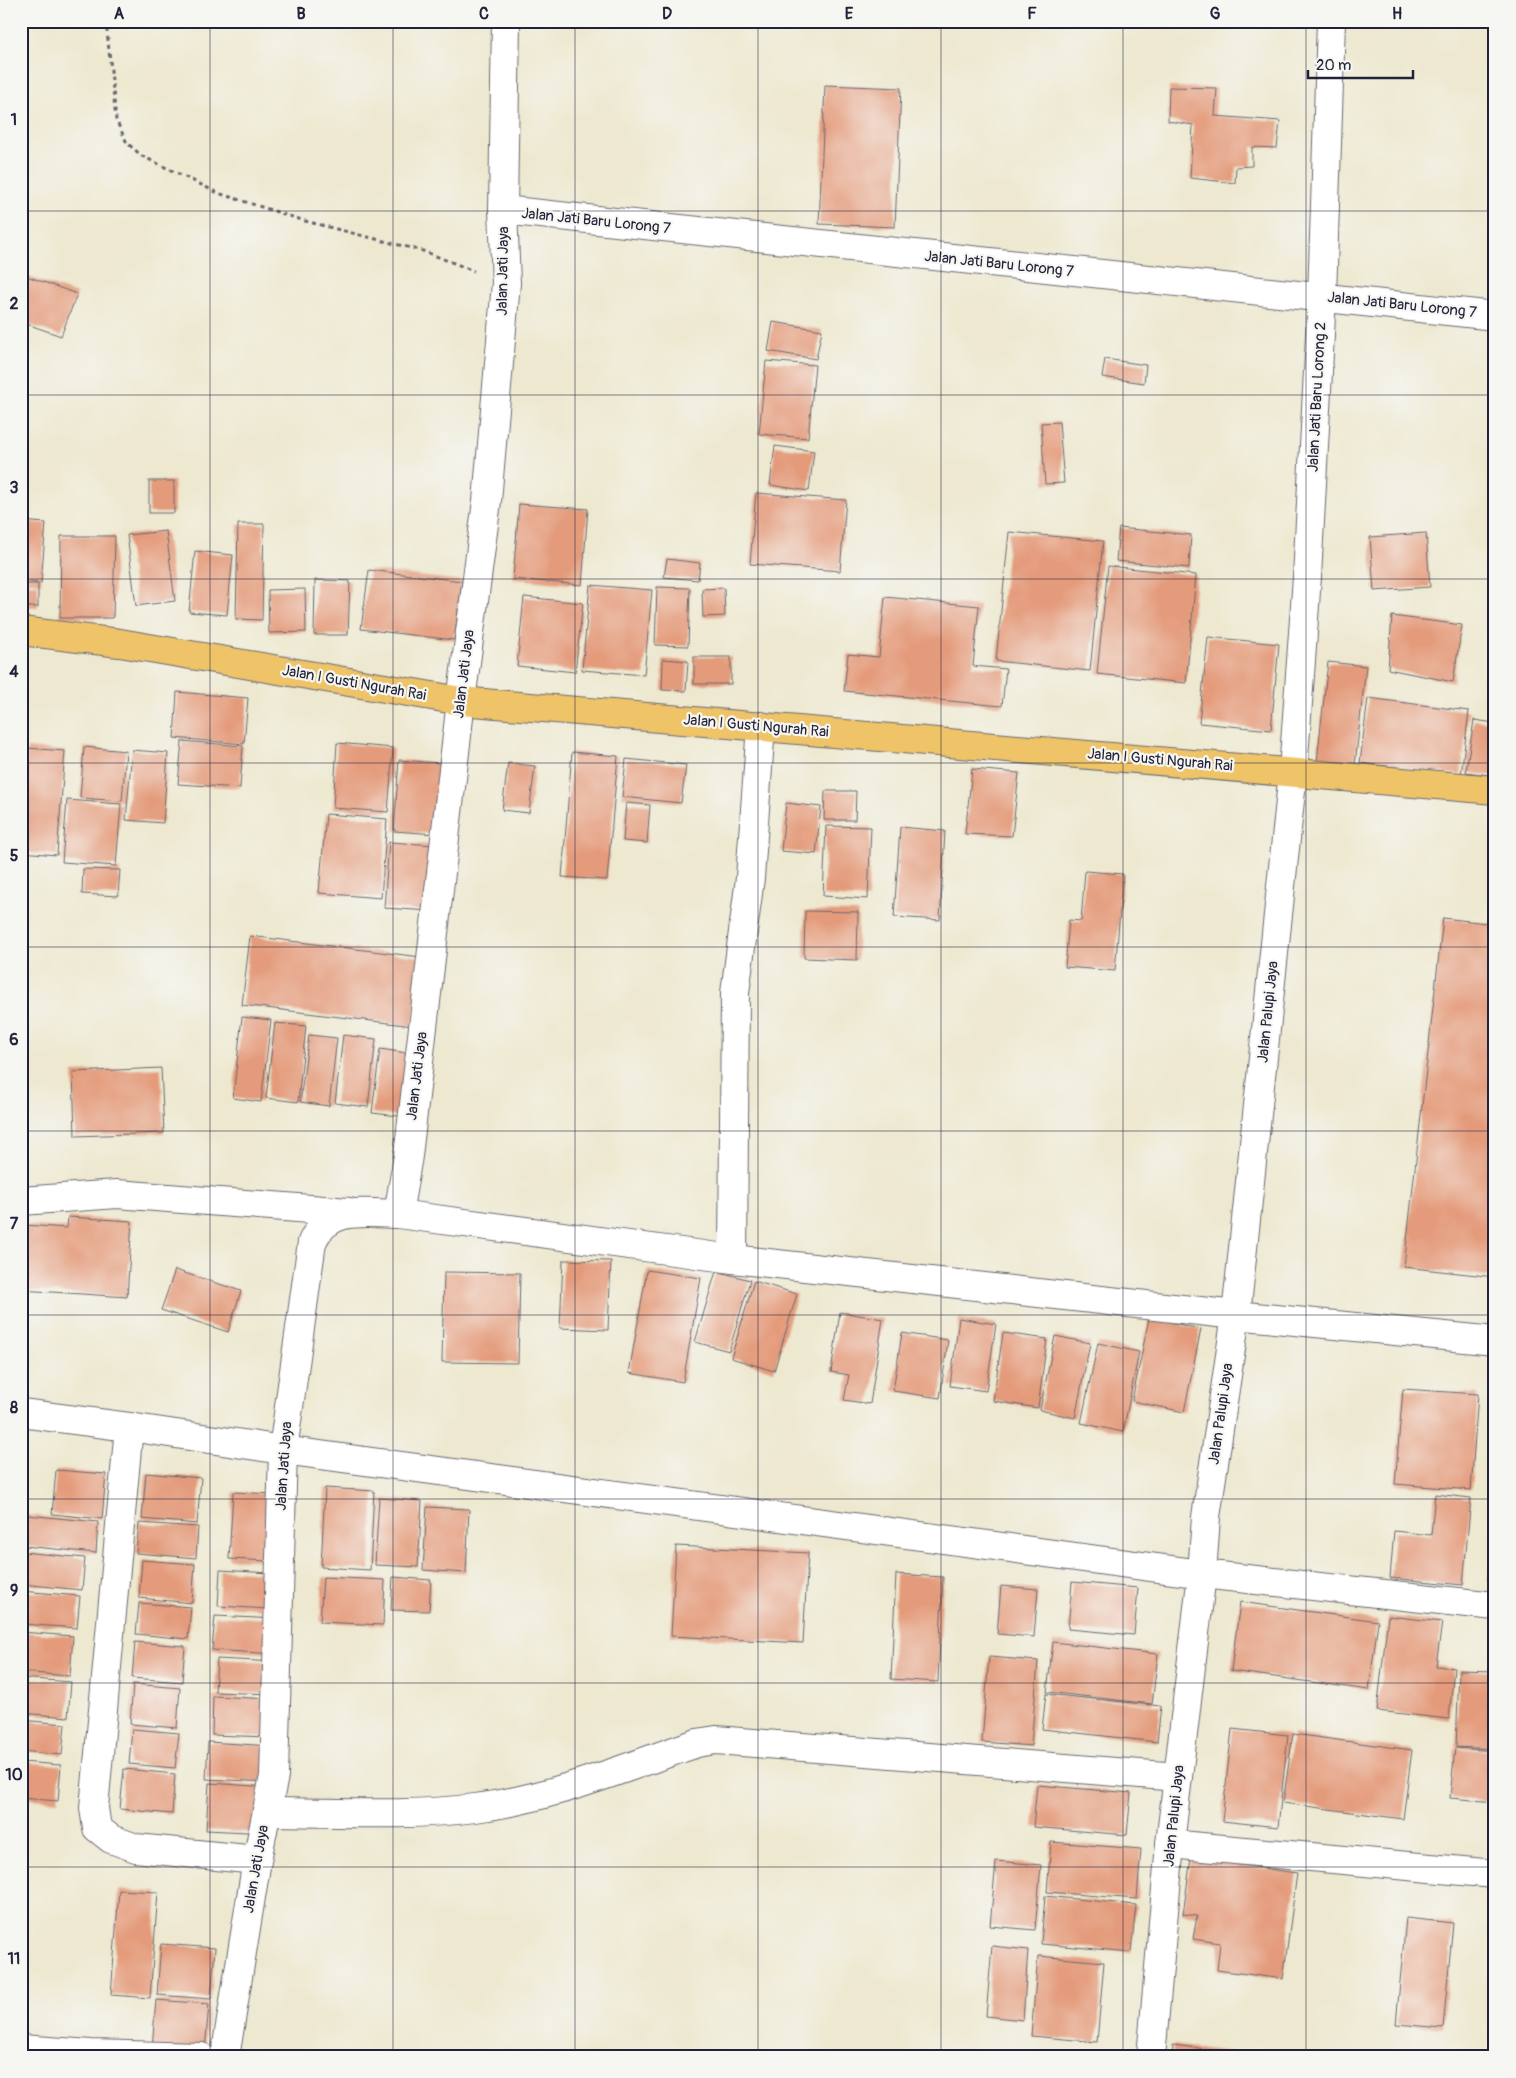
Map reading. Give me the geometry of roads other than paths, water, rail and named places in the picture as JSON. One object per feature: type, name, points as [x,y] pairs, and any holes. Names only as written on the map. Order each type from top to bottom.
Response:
[{"type":"main road","name":"Jalan I Gusti Ngurah Rai","points":[[21,631],[120,643],[460,701],[1495,790]]},
{"type":"street","name":"Jalan Jati Jaya","points":[[225,2057],[257,1860],[274,1776],[283,1450],[312,1242],[317,1230],[326,1223],[353,1213],[398,1214],[408,1156],[460,701],[487,501],[506,283],[503,210],[506,21]]},
{"type":"street","name":"Jalan Jati Baru Lorong 2","points":[[1293,772],[1308,568],[1322,297],[1332,21]]},
{"type":"street","name":"Jalan Jati Baru Lorong 7","points":[[503,210],[919,256],[1495,316]]},
{"type":"street","points":[[733,1259],[735,993],[750,878],[762,726]]},
{"type":"street","name":"Jalan Palupi Jaya","points":[[1151,2057],[1170,1844],[1202,1574],[1206,1517],[1236,1316],[1293,772]]},
{"type":"street","points":[[21,1201],[117,1194],[353,1213]]},
{"type":"street","points":[[398,1214],[733,1259],[1236,1316],[1495,1341]]},
{"type":"street","points":[[21,1412],[283,1450],[1202,1574],[1495,1606]]},
{"type":"street","points":[[129,1427],[94,1808],[96,1828],[111,1839],[136,1848],[257,1860]]},
{"type":"street","points":[[266,1812],[413,1812],[476,1808],[584,1783],[697,1743],[716,1740],[1178,1777]]},
{"type":"street","points":[[1170,1844],[1495,1874]]},
{"type":"street","points":[[21,2049],[91,2054],[201,2057]]}]
